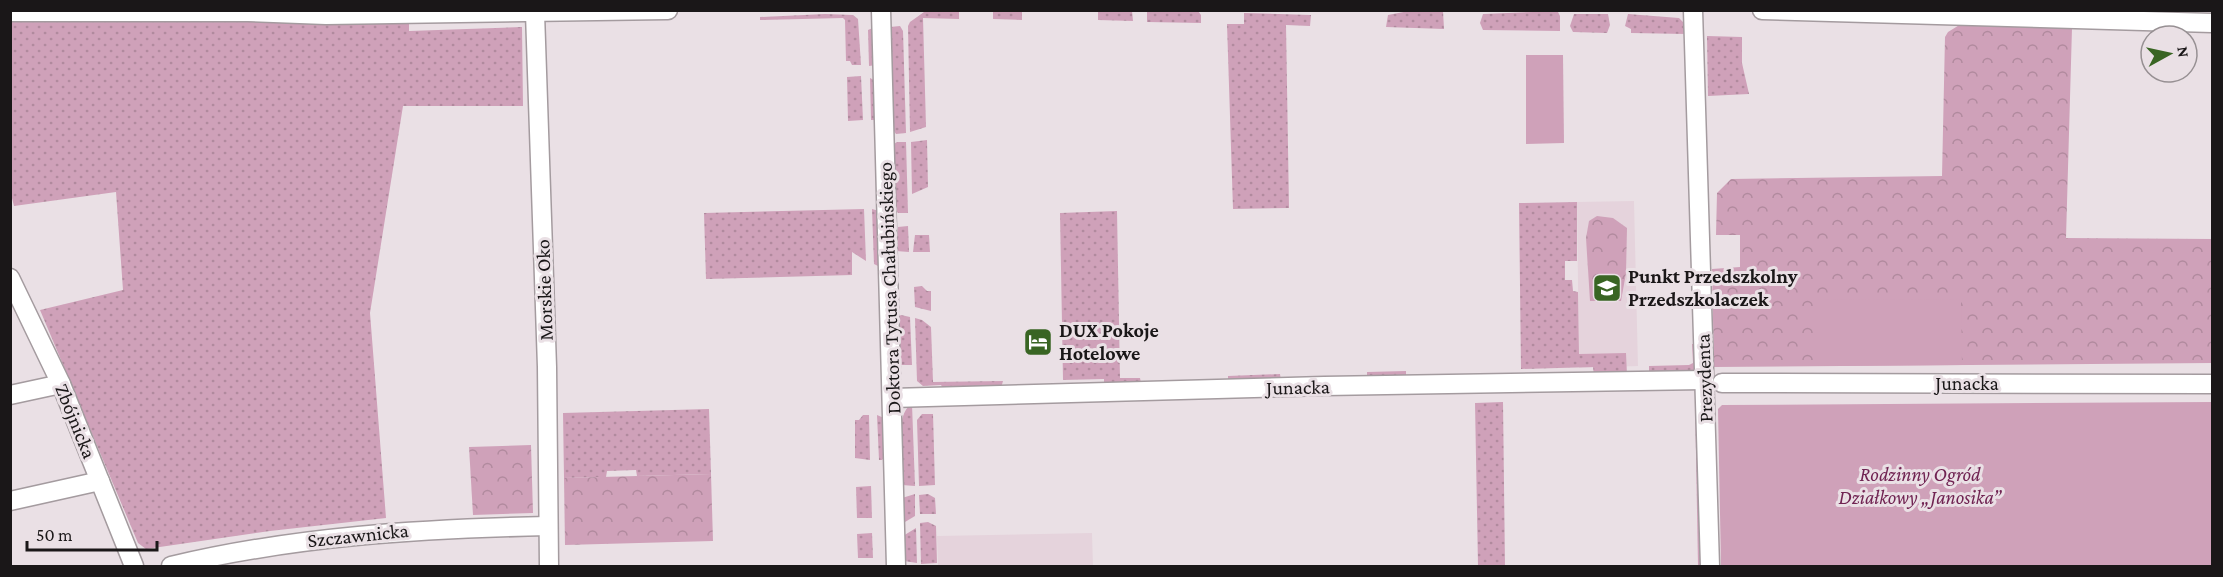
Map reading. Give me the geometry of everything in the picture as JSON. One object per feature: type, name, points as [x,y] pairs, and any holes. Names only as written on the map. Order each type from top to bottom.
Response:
[{"type":"street","points":[[10,12],[249,12],[326,15],[668,10]]},
{"type":"street","name":"Doktora Tytusa Chałubińskiego","points":[[881,10],[897,567]]},
{"type":"street","name":"Prezydenta","points":[[1693,10],[1709,381],[1710,567]]},
{"type":"street","points":[[1762,10],[2212,23]]},
{"type":"street","name":"Morskie Oko","points":[[535,13],[547,367],[549,567]]},
{"type":"street","name":"Zbójnicka","points":[[10,278],[61,384],[134,567]]},
{"type":"street","name":"Junacka","points":[[892,398],[1316,387],[1709,381],[2212,384]]},
{"type":"street","points":[[10,396],[61,384]]},
{"type":"street","points":[[10,501],[100,481]]},
{"type":"street","name":"Szczawnicka","points":[[171,567],[277,544],[328,537],[428,528],[548,526]]},
{"type":"shaded area","name":"Punkt Przedszkolny Przedszkolaczek","points":[[1634,201],[1638,366],[1579,368],[1577,202]]},
{"type":"shaded area","points":[[1092,533],[1093,566],[938,566],[937,536]]},
{"type":"green space","points":[[1414,10],[1443,11],[1444,29],[1386,27],[1388,15]]},
{"type":"green space","points":[[993,11],[1022,11],[1022,20],[993,19]]},
{"type":"green space","points":[[1098,11],[1132,11],[1133,21],[1098,20]]},
{"type":"green space","points":[[1147,11],[1198,11],[1201,15],[1201,23],[1147,22]]},
{"type":"green space","points":[[924,12],[959,12],[959,19],[923,18],[926,127],[910,132],[908,26]]},
{"type":"green space","points":[[1558,12],[1560,31],[1483,30],[1480,23],[1483,14]]},
{"type":"green space","points":[[1244,13],[1311,15],[1310,26],[1286,25],[1289,208],[1233,209],[1227,24],[1244,24]]},
{"type":"green space","points":[[1574,14],[1608,14],[1610,25],[1607,33],[1573,32],[1570,26]]},
{"type":"green space","points":[[1628,14],[1679,18],[1686,25],[1686,34],[1631,33],[1631,29],[1625,26]]},
{"type":"green space","points":[[853,15],[858,19],[861,65],[852,65],[850,61],[846,61],[845,20],[843,18],[760,20],[760,17]]},
{"type":"green space","points":[[11,21],[409,22],[409,31],[522,27],[523,106],[403,106],[370,313],[386,518],[270,531],[146,549],[138,543],[40,310],[123,290],[116,192],[14,206],[11,194]]},
{"type":"green space","points":[[1961,24],[2072,28],[2066,238],[2212,239],[2212,363],[1714,367],[1712,269],[1740,267],[1740,235],[1716,235],[1717,193],[1731,179],[1942,176],[1945,37],[1948,32]]},
{"type":"green space","points":[[900,26],[903,31],[906,133],[896,134],[894,131],[890,27]]},
{"type":"green space","points":[[875,27],[876,65],[869,66],[868,30]]},
{"type":"green space","points":[[1707,36],[1742,37],[1742,63],[1749,94],[1708,96]]},
{"type":"green space","points":[[1526,55],[1563,55],[1564,143],[1526,144]]},
{"type":"green space","points":[[861,76],[863,120],[848,121],[847,77]]},
{"type":"green space","points":[[870,78],[876,81],[877,117],[874,120],[871,120]]},
{"type":"green space","points":[[927,140],[928,187],[912,194],[911,142]]},
{"type":"green space","points":[[906,142],[908,213],[898,213],[896,210],[894,144]]},
{"type":"green space","points":[[1577,202],[1577,261],[1565,261],[1565,280],[1572,280],[1573,291],[1578,292],[1579,354],[1626,353],[1627,375],[1594,375],[1593,367],[1521,369],[1519,203]]},
{"type":"green space","points":[[864,209],[866,261],[852,252],[852,275],[706,279],[704,213]]},
{"type":"green space","points":[[872,209],[879,211],[880,264],[878,266],[874,264]]},
{"type":"green space","points":[[1117,211],[1120,378],[1140,378],[1141,383],[1104,386],[1104,379],[1063,380],[1060,213]]},
{"type":"green space","points":[[1597,216],[1613,218],[1627,228],[1626,273],[1621,301],[1590,301],[1586,238],[1589,221]]},
{"type":"green space","points":[[908,226],[909,252],[896,251],[898,227]]},
{"type":"green space","points":[[915,235],[929,235],[930,252],[913,252]]},
{"type":"green space","points":[[922,286],[927,291],[931,291],[931,311],[915,307],[914,287]]},
{"type":"green space","points":[[1817,299],[1961,300],[1962,365],[1817,366]]},
{"type":"green space","points":[[901,315],[910,317],[912,365],[899,365],[898,317]]},
{"type":"green space","points":[[915,318],[931,327],[933,382],[1003,381],[1001,388],[945,391],[941,385],[923,386],[917,381]]},
{"type":"green space","points":[[1692,344],[1696,344],[1696,370],[1651,375],[1649,366],[1693,363]]},
{"type":"green space","points":[[1406,371],[1406,379],[1367,380],[1367,372]]},
{"type":"green space","points":[[1280,374],[1281,381],[1228,382],[1228,376]]},
{"type":"green space","points":[[1695,399],[1699,399],[1703,566],[1698,566]]},
{"type":"green space","points":[[1503,402],[1505,566],[1478,566],[1475,403]]},
{"type":"green space","name":"Rodzinny Ogród Działkowy „Janosika”","points":[[2212,402],[2212,566],[1721,566],[1718,409],[1722,405]]},
{"type":"green space","points":[[912,404],[915,486],[902,485],[900,453],[902,418]]},
{"type":"green space","points":[[709,409],[711,474],[637,476],[636,470],[607,471],[606,477],[564,478],[563,413]]},
{"type":"green space","points":[[922,414],[933,414],[935,485],[919,486],[917,420]]},
{"type":"green space","points":[[863,415],[869,415],[870,460],[855,458],[855,420],[859,420]]},
{"type":"green space","points":[[877,415],[884,418],[885,457],[882,460],[879,460]]},
{"type":"green space","points":[[531,445],[533,513],[473,515],[469,447]]},
{"type":"green space","points":[[711,474],[713,541],[565,545],[564,478]]},
{"type":"green space","points":[[871,486],[872,518],[857,518],[856,487]]},
{"type":"green space","points":[[915,494],[915,516],[905,522],[903,521],[902,498]]},
{"type":"green space","points":[[928,494],[935,498],[936,514],[920,514],[919,495]]},
{"type":"green space","points":[[928,522],[936,526],[937,563],[921,564],[920,523]]},
{"type":"green space","points":[[916,528],[917,563],[904,561],[903,536]]},
{"type":"green space","points":[[872,533],[873,558],[858,558],[857,534]]},
{"type":"place","name":"Punkt Przedszkolny Przedszkolaczek","points":[[1607,288]]},
{"type":"place","name":"DUX Pokoje Hotelowe","points":[[1038,342]]}]
